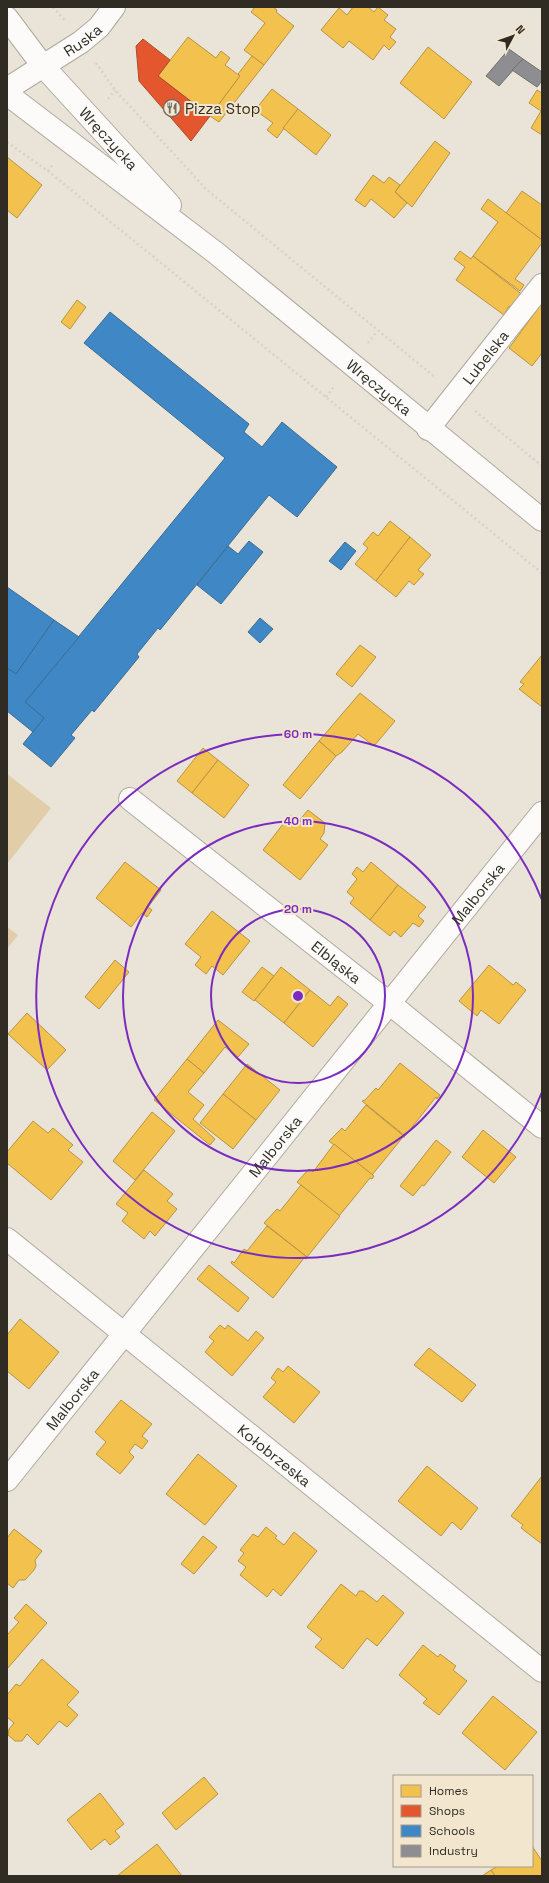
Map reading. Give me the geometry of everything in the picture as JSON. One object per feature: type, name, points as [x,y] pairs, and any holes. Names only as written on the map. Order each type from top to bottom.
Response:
[{"type":"street","name":"Ruska","points":[[7,89],[81,42],[99,26],[114,7]]},
{"type":"street","name":"Wręczycka","points":[[7,18],[43,66],[132,164],[216,253]]},
{"type":"street","name":"Wręczycka","points":[[7,94],[216,253],[542,520]]},
{"type":"street","name":"Lubelska","points":[[428,428],[542,285]]},
{"type":"street","name":"Elbląska","points":[[130,799],[389,1003],[542,1127]]},
{"type":"street","name":"Malborska","points":[[7,1480],[542,812]]},
{"type":"street","name":"Kołobrzeska","points":[[7,1239],[126,1333],[542,1671]]},
{"type":"path","points":[[53,7],[81,42],[115,90],[206,189],[437,380]]},
{"type":"path","points":[[7,142],[48,171],[542,573]]},
{"type":"path","points":[[366,346],[378,331]]},
{"type":"path","points":[[326,397],[338,381]]},
{"type":"path","points":[[470,406],[542,466]]},
{"type":"shaded area","points":[[7,774],[51,808],[7,864]]},
{"type":"shaded area","points":[[7,927],[18,935],[7,949]]},
{"type":"building: Homes","points":[[255,7],[273,7],[277,10],[276,12],[294,26],[264,65],[244,50],[265,23],[251,12]]},
{"type":"building: Homes","points":[[353,7],[368,7],[374,12],[378,7],[388,15],[384,20],[396,29],[390,37],[396,42],[389,50],[384,45],[373,60],[349,41],[343,48],[321,30],[339,8],[347,15]]},
{"type":"building: Homes","points":[[188,37],[216,58],[221,51],[230,58],[225,65],[240,76],[210,116],[158,76]]},
{"type":"building: Homes","points":[[428,47],[472,82],[444,119],[400,83]]},
{"type":"building: Homes","points":[[252,56],[264,65],[219,122],[210,116],[240,76],[238,74]]},
{"type":"building: Homes","points":[[272,89],[298,109],[277,138],[267,130],[273,123],[255,110]]},
{"type":"building: Homes","points":[[537,90],[542,93],[542,135],[531,128],[541,111],[529,103]]},
{"type":"building: Homes","points":[[298,109],[331,135],[316,155],[283,128]]},
{"type":"building: Homes","points":[[435,141],[450,153],[412,207],[395,192]]},
{"type":"building: Homes","points":[[7,157],[42,185],[17,218],[7,210]]},
{"type":"building: Homes","points":[[373,175],[384,183],[389,177],[400,185],[395,192],[407,203],[394,218],[371,199],[365,207],[355,200]]},
{"type":"building: Homes","points":[[522,191],[542,205],[542,240],[506,213]]},
{"type":"building: Homes","points":[[488,199],[542,240],[542,243],[515,279],[524,285],[520,291],[473,256],[498,222],[481,209]]},
{"type":"building: Homes","points":[[460,251],[471,259],[473,256],[524,296],[515,311],[509,306],[504,315],[456,280],[465,267],[454,259]]},
{"type":"building: Homes","points":[[77,300],[86,307],[70,329],[61,322]]},
{"type":"building: Homes","points":[[542,303],[542,353],[532,366],[509,348]]},
{"type":"building: Homes","points":[[390,521],[410,537],[376,581],[355,564],[368,548],[363,544],[373,532],[378,536]]},
{"type":"building: Homes","points":[[410,537],[431,555],[418,570],[424,574],[414,585],[409,581],[396,597],[376,581]]},
{"type":"building: Homes","points":[[360,645],[376,657],[352,687],[336,674]]},
{"type":"building: Homes","points":[[542,655],[542,707],[519,689],[524,684],[520,682]]},
{"type":"building: Homes","points":[[360,693],[395,721],[374,746],[358,734],[342,752],[336,756],[319,741]]},
{"type":"building: Homes","points":[[319,741],[336,756],[300,799],[283,785]]},
{"type":"building: Homes","points":[[203,748],[218,760],[192,793],[177,781]]},
{"type":"building: Homes","points":[[218,760],[249,785],[224,818],[192,793]]},
{"type":"building: Homes","points":[[308,810],[325,823],[324,833],[320,839],[328,845],[300,880],[263,850],[290,815],[298,822]]},
{"type":"building: Homes","points":[[125,862],[161,890],[148,907],[152,910],[147,917],[142,913],[131,927],[96,898]]},
{"type":"building: Homes","points":[[371,862],[398,885],[370,920],[350,903],[354,898],[347,892],[357,879],[352,874],[357,867],[363,872]]},
{"type":"building: Homes","points":[[398,885],[426,907],[418,916],[424,921],[419,927],[413,923],[401,937],[394,931],[390,936],[370,920]]},
{"type":"building: Homes","points":[[212,911],[250,941],[223,975],[212,966],[206,974],[195,965],[201,957],[185,944]]},
{"type":"building: Homes","points":[[115,960],[129,972],[99,1009],[85,997]]},
{"type":"building: Homes","points":[[489,965],[513,985],[516,982],[526,990],[499,1024],[481,1010],[477,1016],[459,1001]]},
{"type":"building: Homes","points":[[262,967],[274,976],[254,1001],[242,992]]},
{"type":"building: Homes","points":[[281,967],[310,990],[284,1023],[255,1000]]},
{"type":"building: Homes","points":[[310,990],[330,1006],[338,996],[348,1004],[313,1047],[284,1023]]},
{"type":"building: Homes","points":[[27,1013],[66,1050],[47,1070],[8,1034]]},
{"type":"building: Homes","points":[[218,1020],[249,1044],[238,1057],[225,1047],[204,1073],[187,1059]]},
{"type":"building: Homes","points":[[187,1059],[204,1073],[188,1092],[204,1105],[193,1119],[215,1139],[210,1145],[154,1100]]},
{"type":"building: Homes","points":[[400,1063],[440,1095],[437,1099],[436,1097],[405,1136],[362,1101],[365,1100],[376,1088],[378,1090]]},
{"type":"building: Homes","points":[[247,1064],[280,1090],[256,1120],[223,1094]]},
{"type":"building: Homes","points":[[223,1094],[256,1120],[233,1149],[200,1123]]},
{"type":"building: Homes","points":[[366,1105],[405,1137],[403,1137],[372,1175],[329,1141],[342,1128],[345,1131]]},
{"type":"building: Homes","points":[[152,1112],[175,1131],[135,1180],[113,1161]]},
{"type":"building: Homes","points":[[33,1121],[48,1133],[53,1128],[73,1145],[68,1150],[83,1162],[51,1200],[7,1163],[7,1152]]},
{"type":"building: Homes","points":[[483,1130],[516,1157],[494,1183],[462,1157]]},
{"type":"building: Homes","points":[[436,1140],[451,1152],[424,1186],[422,1185],[413,1196],[400,1186]]},
{"type":"building: Homes","points":[[334,1144],[374,1176],[372,1179],[370,1178],[339,1216],[297,1182],[309,1169],[313,1172]]},
{"type":"building: Homes","points":[[144,1170],[173,1194],[167,1201],[177,1209],[155,1236],[150,1231],[144,1239],[122,1221],[128,1213],[116,1204]]},
{"type":"building: Homes","points":[[301,1185],[340,1216],[307,1257],[264,1223],[277,1209],[280,1211]]},
{"type":"building: Homes","points":[[267,1226],[307,1257],[306,1259],[304,1258],[273,1298],[231,1263],[232,1261],[234,1263],[244,1249],[247,1251]]},
{"type":"building: Homes","points":[[209,1265],[249,1298],[238,1312],[197,1279]]},
{"type":"building: Homes","points":[[20,1319],[59,1352],[29,1389],[7,1371],[7,1335]]},
{"type":"building: Homes","points":[[220,1325],[225,1329],[228,1325],[248,1341],[256,1331],[264,1338],[232,1376],[205,1352],[214,1341],[209,1337]]},
{"type":"building: Homes","points":[[429,1348],[476,1385],[462,1402],[414,1365]]},
{"type":"building: Homes","points":[[288,1366],[320,1392],[294,1423],[263,1397],[276,1382],[271,1378],[278,1368],[283,1372]]},
{"type":"building: Homes","points":[[121,1400],[152,1424],[142,1436],[148,1441],[142,1449],[135,1444],[129,1452],[134,1457],[120,1474],[96,1454],[106,1442],[95,1432]]},
{"type":"building: Homes","points":[[198,1454],[237,1486],[205,1525],[166,1494]]},
{"type":"building: Homes","points":[[427,1466],[478,1508],[461,1530],[452,1522],[441,1536],[398,1501]]},
{"type":"building: Homes","points":[[542,1476],[542,1544],[521,1528],[523,1525],[511,1516]]},
{"type":"building: Homes","points":[[266,1527],[277,1536],[275,1538],[284,1545],[294,1532],[317,1551],[281,1596],[273,1589],[267,1597],[240,1575],[246,1567],[238,1561],[244,1553],[240,1550],[253,1534],[258,1537]]},
{"type":"building: Homes","points":[[14,1529],[42,1551],[35,1560],[36,1566],[34,1570],[25,1580],[19,1580],[13,1588],[7,1583],[7,1538]]},
{"type":"building: Homes","points":[[203,1536],[217,1547],[194,1574],[181,1564]]},
{"type":"building: Homes","points":[[341,1584],[356,1596],[359,1591],[363,1591],[377,1602],[383,1595],[404,1613],[377,1646],[367,1638],[343,1669],[315,1647],[322,1639],[307,1627]]},
{"type":"building: Homes","points":[[26,1604],[47,1623],[7,1669],[7,1635],[19,1622],[14,1618]]},
{"type":"building: Homes","points":[[423,1645],[438,1657],[440,1654],[456,1666],[453,1670],[467,1681],[439,1715],[423,1703],[427,1699],[399,1675]]},
{"type":"building: Homes","points":[[42,1659],[79,1692],[67,1705],[78,1715],[67,1727],[59,1721],[38,1745],[27,1734],[22,1741],[15,1741],[8,1735],[9,1729],[14,1723],[7,1717],[7,1695],[16,1684],[20,1686]]},
{"type":"building: Homes","points":[[493,1696],[537,1732],[505,1770],[462,1733]]},
{"type":"building: Homes","points":[[204,1777],[218,1794],[176,1830],[162,1813]]},
{"type":"building: Homes","points":[[100,1793],[124,1824],[115,1831],[120,1837],[110,1845],[105,1839],[91,1850],[67,1820]]},
{"type":"building: Homes","points":[[157,1844],[182,1876],[117,1876]]},
{"type":"building: Homes","points":[[533,1848],[542,1861],[542,1876],[495,1876],[491,1870],[496,1867],[533,1867]]},
{"type":"building: Homes","points":[[491,1870],[495,1876],[482,1876]]},
{"type":"building: Shops","points":[[143,39],[170,60],[158,76],[210,116],[191,141],[139,81],[136,46]]},
{"type":"building: Schools","points":[[110,312],[249,424],[244,432],[262,447],[282,422],[337,467],[297,517],[269,495],[160,630],[158,628],[137,654],[139,657],[94,712],[92,710],[71,735],[75,738],[51,767],[23,744],[44,718],[25,702],[225,458],[84,343]]},
{"type":"building: Schools","points":[[249,541],[263,552],[221,604],[197,585],[228,546],[238,554]]},
{"type":"building: Schools","points":[[345,542],[356,551],[341,570],[329,561]]},
{"type":"building: Schools","points":[[7,587],[54,620],[16,674],[7,668]]},
{"type":"building: Schools","points":[[260,618],[273,629],[260,643],[248,632]]},
{"type":"building: Schools","points":[[54,620],[79,637],[25,702],[44,718],[33,732],[7,711],[7,668],[16,674]]},
{"type":"building: Industry","points":[[509,49],[523,59],[499,86],[486,76]]},
{"type":"building: Industry","points":[[523,59],[542,72],[542,81],[537,87],[512,70]]},
{"type":"place","name":"Pizza Stop","points":[[172,108]]}]
